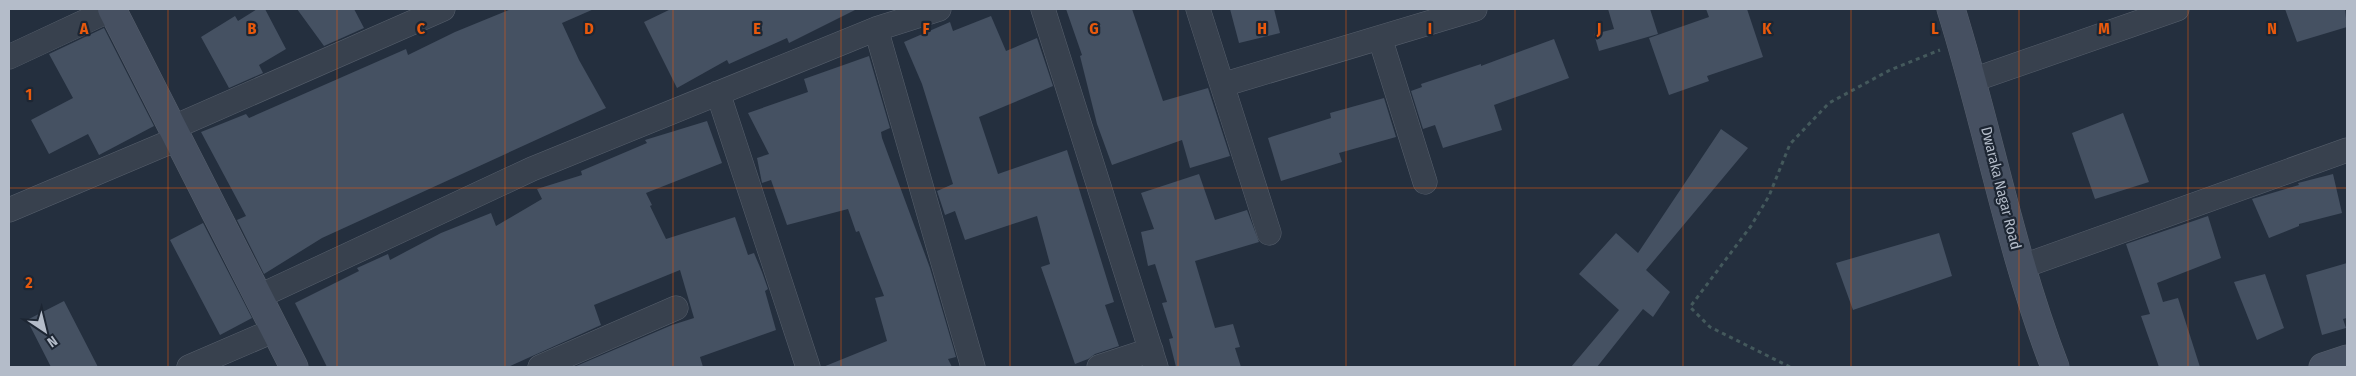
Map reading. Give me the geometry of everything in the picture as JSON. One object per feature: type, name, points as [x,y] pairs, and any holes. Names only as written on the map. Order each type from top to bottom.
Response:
[{"type":"main road","points":[[112,9],[294,367]]},
{"type":"main road","name":"Dwaraka Nagar Road","points":[[1951,9],[1973,80],[2022,267],[2055,367]]},
{"type":"main road","points":[[2323,367],[2347,358]]},
{"type":"street","points":[[9,57],[112,9]]},
{"type":"street","points":[[9,210],[443,9]]},
{"type":"street","points":[[258,297],[532,169],[876,29],[939,9]]},
{"type":"street","points":[[1043,9],[1154,359],[1100,367]]},
{"type":"street","points":[[1198,9],[1270,233]]},
{"type":"street","points":[[1222,85],[1475,9]]},
{"type":"street","points":[[1973,80],[2177,9]]},
{"type":"street","points":[[876,29],[973,367]]},
{"type":"street","points":[[1380,38],[1425,182]]},
{"type":"street","points":[[718,93],[808,367]]},
{"type":"street","points":[[2022,267],[2347,150]]},
{"type":"street","points":[[540,367],[676,308]]},
{"type":"street","points":[[189,367],[275,330]]},
{"type":"path","points":[[1790,367],[1710,327],[1690,307],[1751,226],[1769,196],[1790,144],[1829,103],[1890,70],[1961,41]]},
{"type":"building","points":[[257,9],[265,9],[286,49],[259,65],[263,73],[229,88],[201,37],[235,16],[238,21]]},
{"type":"building","points":[[297,9],[354,9],[364,28],[324,46]]},
{"type":"building","points":[[511,9],[594,9],[562,23],[579,60],[606,108],[322,238],[264,274],[237,220],[246,216],[201,132],[246,114],[249,118],[406,49],[408,55],[455,32]]},
{"type":"building","points":[[671,9],[857,9],[789,43],[787,38],[729,64],[727,60],[677,88],[644,22]]},
{"type":"building","points":[[1066,9],[1132,9],[1163,101],[1208,88],[1230,156],[1190,168],[1182,140],[1112,165],[1097,124],[1080,56],[1082,55]]},
{"type":"building","points":[[1230,9],[1274,9],[1280,33],[1239,43]]},
{"type":"building","points":[[1608,9],[1650,9],[1658,34],[1599,51],[1594,34],[1614,29]]},
{"type":"building","points":[[1706,9],[1747,9],[1763,57],[1707,76],[1709,81],[1669,95],[1649,38],[1709,17]]},
{"type":"building","points":[[2285,9],[2345,9],[2347,27],[2297,42]]},
{"type":"building","points":[[991,16],[1006,51],[1037,38],[1053,86],[979,117],[998,174],[1067,150],[1114,302],[1105,305],[1119,346],[1095,354],[1075,364],[1041,267],[1050,264],[1037,216],[965,240],[955,211],[945,215],[937,191],[953,184],[922,84],[904,42],[950,22],[953,31]]},
{"type":"building","points":[[104,28],[154,126],[99,155],[88,134],[49,154],[31,120],[73,98],[49,54]]},
{"type":"building","points":[[1554,39],[1569,78],[1494,105],[1502,130],[1443,148],[1435,125],[1423,129],[1411,91],[1422,87],[1421,84],[1481,64],[1481,66]]},
{"type":"building","points":[[869,56],[890,128],[881,132],[882,138],[930,268],[956,357],[948,359],[952,367],[823,367],[887,341],[875,298],[884,296],[859,231],[856,232],[848,209],[787,225],[771,180],[762,183],[757,158],[769,154],[748,113],[808,92],[804,79]]},
{"type":"building","points":[[1384,98],[1396,137],[1339,153],[1342,162],[1281,181],[1268,138],[1331,118],[1330,113]]},
{"type":"building","points":[[2123,113],[2149,182],[2095,199],[2072,133]]},
{"type":"building","points":[[707,121],[722,163],[646,193],[652,205],[650,206],[666,239],[735,217],[748,255],[754,253],[762,272],[768,289],[765,291],[776,330],[700,357],[703,367],[574,367],[672,325],[694,318],[680,270],[594,305],[601,325],[508,367],[327,367],[295,303],[359,271],[357,268],[388,254],[390,260],[441,233],[491,213],[496,226],[542,199],[537,189],[582,175],[581,171],[647,143],[645,140]]},
{"type":"building","points":[[1721,129],[1748,148],[1646,270],[1670,292],[1653,317],[1643,309],[1597,367],[1571,367],[1619,310],[1579,274],[1616,233],[1638,253]]},
{"type":"building","points":[[1199,174],[1215,220],[1247,210],[1259,242],[1195,261],[1215,328],[1233,324],[1240,347],[1235,348],[1241,367],[1176,367],[1169,339],[1173,338],[1162,303],[1167,302],[1155,264],[1148,266],[1141,232],[1154,229],[1141,193]]},
{"type":"building","points":[[2333,174],[2342,213],[2299,224],[2299,226],[2269,238],[2252,199],[2299,185],[2298,183]]},
{"type":"building","points":[[2208,216],[2221,258],[2157,283],[2163,302],[2178,298],[2200,367],[2159,367],[2141,316],[2150,314],[2126,244]]},
{"type":"building","points":[[203,223],[252,318],[220,335],[170,240]]},
{"type":"building","points":[[1939,233],[1952,276],[1853,310],[1836,263]]},
{"type":"building","points":[[2347,263],[2347,318],[2343,319],[2346,328],[2322,335],[2306,275]]},
{"type":"building","points":[[2265,274],[2284,328],[2257,340],[2234,282]]},
{"type":"building","points":[[64,301],[98,367],[51,367],[27,320]]}]
